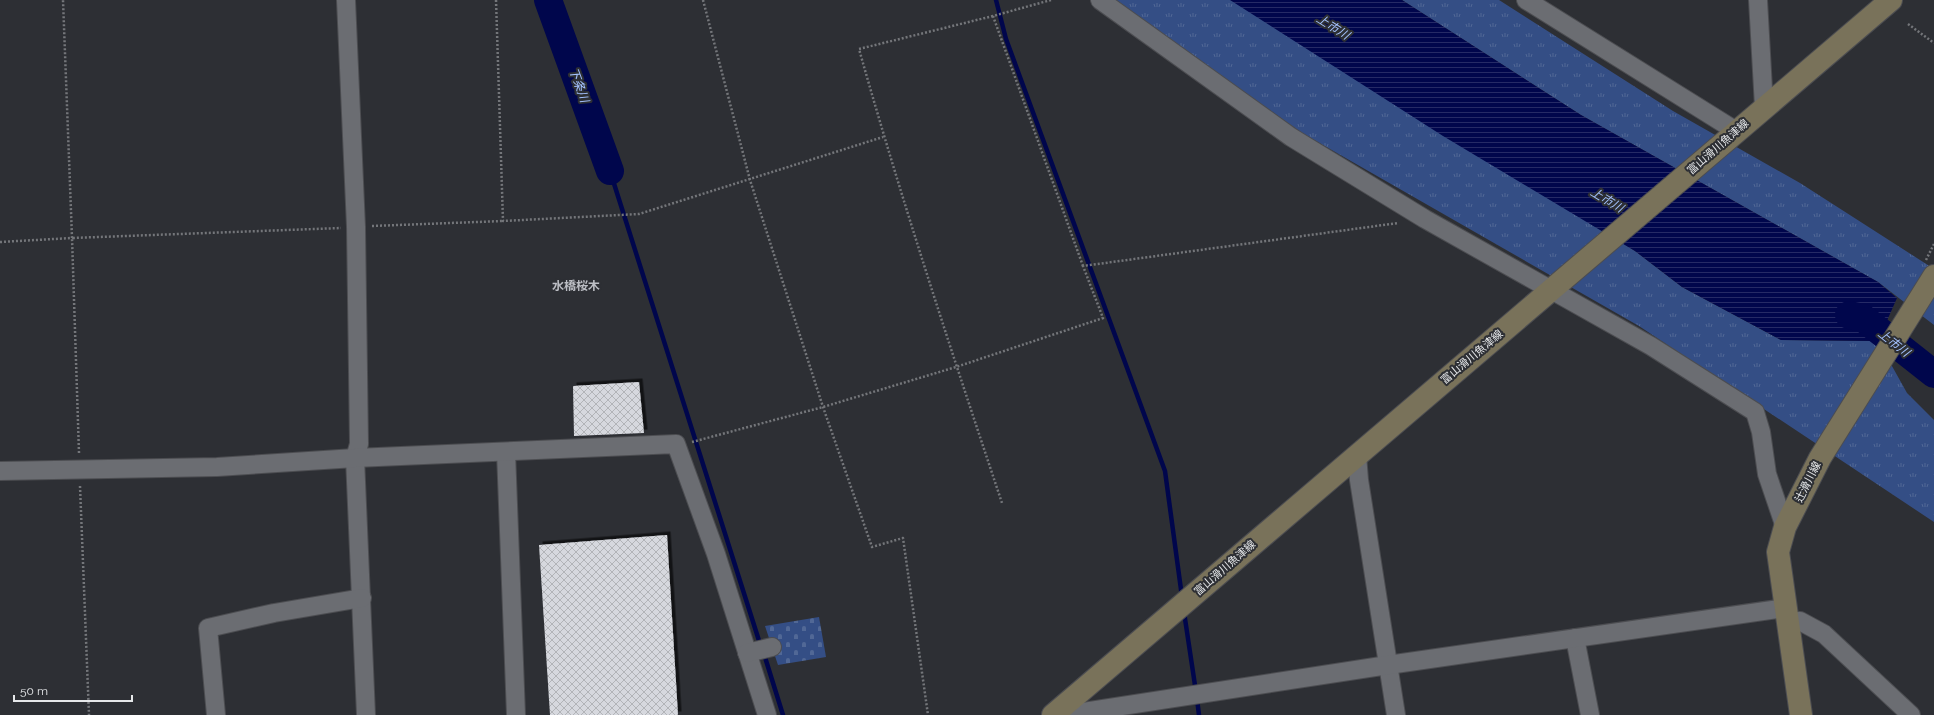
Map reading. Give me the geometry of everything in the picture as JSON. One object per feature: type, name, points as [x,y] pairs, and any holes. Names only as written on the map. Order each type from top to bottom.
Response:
[{"type":"main road","name":"富山滑川魚津線","points":[[1053,715],[1891,0]]},
{"type":"main road","name":"辻滑川線","points":[[1801,715],[1778,552],[1785,527],[1820,458],[1934,276]]},
{"type":"street","points":[[346,0],[356,227],[359,444],[355,458],[366,715]]},
{"type":"street","points":[[1101,0],[1291,137],[1425,219],[1651,346],[1755,412],[1761,432],[1768,474],[1785,527]]},
{"type":"street","points":[[1526,0],[1729,138]]},
{"type":"street","points":[[1758,0],[1764,107]]},
{"type":"street","points":[[0,471],[217,467],[355,458],[676,444],[716,554],[767,715]]},
{"type":"street","points":[[506,452],[516,715]]},
{"type":"street","points":[[1357,455],[1359,480],[1396,715]]},
{"type":"street","points":[[216,715],[208,628],[274,613],[362,598]]},
{"type":"street","points":[[1064,715],[1575,638],[1786,615],[1824,634],[1911,715]]},
{"type":"street","points":[[1575,638],[1590,715]]},
{"type":"street","points":[[747,653],[772,647]]},
{"type":"path","points":[[63,0],[89,715]]},
{"type":"path","points":[[496,0],[503,221]]},
{"type":"path","points":[[702,0],[750,180],[823,408],[872,547],[903,538],[928,715]]},
{"type":"path","points":[[1002,503],[956,367],[884,137],[859,49],[1051,0]]},
{"type":"path","points":[[703,441],[823,408],[956,367],[1103,318],[993,16]]},
{"type":"path","points":[[1908,24],[1934,43]]},
{"type":"path","points":[[0,242],[639,214],[884,137]]},
{"type":"path","points":[[1083,266],[1425,219]]},
{"type":"green space","points":[[1114,0],[1231,0],[1635,251],[1682,287],[1781,340],[1878,341],[1907,393],[1934,420],[1934,522],[1639,326],[1302,133]]},
{"type":"green space","points":[[1402,0],[1499,0],[1673,111],[1800,183],[1934,269],[1934,325],[1878,282],[1581,115]]},
{"type":"green space","points":[[819,617],[826,657],[778,665],[765,626]]},
{"type":"water","points":[[1230,0],[1402,0],[1581,115],[1878,282],[1897,298],[1878,341],[1781,340],[1682,287],[1635,251],[1443,136]]},
{"type":"building","points":[[639,382],[644,433],[574,436],[573,386]]},
{"type":"building","points":[[667,535],[678,715],[550,715],[539,545]]},
{"type":"waterway","name":"下条川","points":[[548,0],[610,171]]},
{"type":"waterway","points":[[996,0],[1006,39],[1165,471],[1182,597]]},
{"type":"waterway","points":[[610,171],[761,647]]},
{"type":"waterway","name":"上市川","points":[[1849,315],[1863,318],[1934,374]]},
{"type":"waterway","points":[[1184,612],[1196,692]]},
{"type":"waterway","points":[[764,654],[783,715]]},
{"type":"waterway","points":[[1197,699],[1199,715]]},
{"type":"district","name":"水橋桜木","points":[[576,286]]}]
